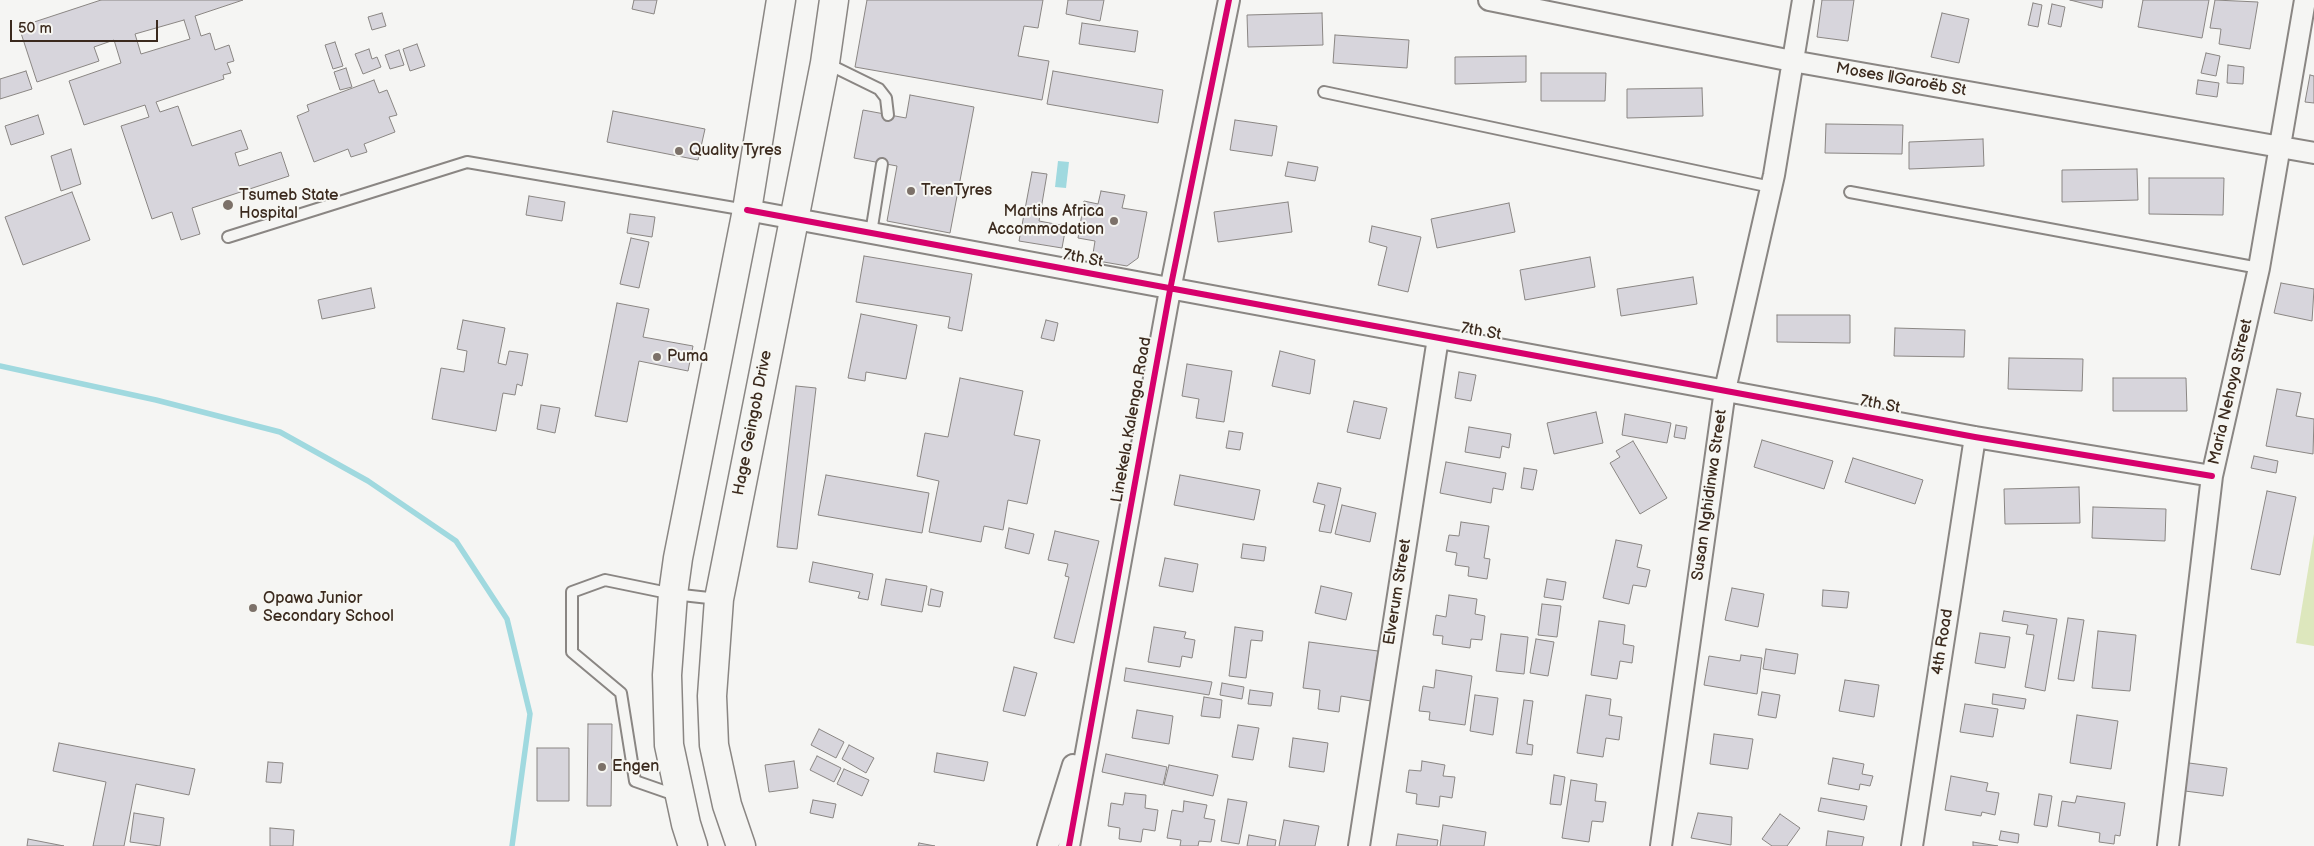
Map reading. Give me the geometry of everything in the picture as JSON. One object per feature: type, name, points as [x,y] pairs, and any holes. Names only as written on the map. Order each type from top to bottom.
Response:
[{"type":"highway","points":[[693,846],[669,745],[667,675],[673,594],[680,548],[747,210],[781,0]]},
{"type":"highway","name":"Hage Geingob Drive","points":[[741,846],[727,805],[714,745],[712,696],[719,599],[825,63],[834,0]]},
{"type":"street","name":"Linekela Kalenga Road","points":[[1069,846],[1170,290],[1229,0]]},
{"type":"street","name":"Moses ǁGaroëb St","points":[[1489,0],[1792,61],[2314,152]]},
{"type":"street","name":"Susan Nghidinwa Street","points":[[1661,846],[1725,390],[1771,187],[1803,0]]},
{"type":"street","name":"Maria Nehoya Street","points":[[2168,846],[2212,476],[2259,268],[2305,0]]},
{"type":"street","name":"7th St","points":[[747,210],[1170,290],[1975,437],[2212,476]]},
{"type":"street","name":"Elverum Street","points":[[1359,846],[1438,338]]},
{"type":"street","name":"4th Road","points":[[1912,846],[1975,437]]},
{"type":"street","points":[[1048,846],[1101,670]]},
{"type":"lane","points":[[825,63],[879,89],[886,98],[888,115]]},
{"type":"lane","points":[[1324,92],[1771,187]]},
{"type":"lane","points":[[228,237],[466,162],[747,210]]},
{"type":"lane","points":[[871,232],[882,164]]},
{"type":"lane","points":[[1850,192],[2259,268]]},
{"type":"lane","points":[[680,797],[635,781],[621,693],[572,652],[572,592],[605,580],[673,594],[719,599]]},
{"type":"green space","points":[[2314,534],[2314,646],[2296,643]]},
{"type":"water","points":[[1058,161],[1069,162],[1066,188],[1055,187]]},
{"type":"building","points":[[101,0],[243,0],[195,16],[201,36],[210,33],[215,50],[229,45],[234,61],[227,63],[231,73],[223,75],[224,79],[156,102],[160,112],[178,106],[192,146],[241,130],[248,149],[235,153],[239,166],[281,152],[289,176],[192,208],[200,234],[181,240],[172,212],[152,219],[121,126],[149,117],[145,105],[84,125],[69,81],[121,63],[114,40],[94,47],[99,61],[37,82],[19,27]],"holes":[[[184,20],[190,39],[141,54],[135,34]]]},
{"type":"building","points":[[634,0],[657,0],[654,14],[632,9]]},
{"type":"building","points":[[867,0],[1043,0],[1038,28],[1024,26],[1018,56],[1049,61],[1042,100],[855,67]]},
{"type":"building","points":[[1068,0],[1104,0],[1100,21],[1066,14]]},
{"type":"building","points":[[1822,0],[1854,0],[1848,41],[1817,37]]},
{"type":"building","points":[[2070,0],[2103,0],[2102,8]]},
{"type":"building","points":[[2143,0],[2209,0],[2202,38],[2138,27]]},
{"type":"building","points":[[2215,0],[2258,2],[2250,49],[2219,44],[2221,29],[2210,28]]},
{"type":"building","points":[[2033,3],[2042,5],[2038,27],[2028,25]]},
{"type":"building","points":[[2052,4],[2065,7],[2061,27],[2048,24]]},
{"type":"building","points":[[382,13],[386,26],[372,30],[368,17]]},
{"type":"building","points":[[1322,13],[1323,45],[1248,47],[1247,15]]},
{"type":"building","points":[[1942,13],[1969,19],[1959,63],[1931,57]]},
{"type":"building","points":[[1082,23],[1138,31],[1135,52],[1079,44]]},
{"type":"building","points":[[1335,35],[1409,40],[1407,68],[1333,63]]},
{"type":"building","points":[[335,42],[343,66],[333,69],[325,45]]},
{"type":"building","points":[[417,44],[425,66],[410,71],[403,49]]},
{"type":"building","points":[[369,49],[372,59],[377,57],[381,67],[363,74],[355,54]]},
{"type":"building","points":[[399,50],[404,65],[390,69],[385,55]]},
{"type":"building","points":[[2206,53],[2220,56],[2216,76],[2201,73]]},
{"type":"building","points":[[1526,56],[1526,82],[1455,84],[1455,57]]},
{"type":"building","points":[[2228,65],[2244,67],[2243,84],[2227,83]]},
{"type":"building","points":[[346,68],[352,87],[340,90],[334,72]]},
{"type":"building","points":[[26,71],[32,89],[0,99],[0,79]]},
{"type":"building","points":[[1053,71],[1163,90],[1158,123],[1047,104]]},
{"type":"building","points":[[1541,73],[1606,73],[1605,101],[1541,101]]},
{"type":"building","points":[[2310,75],[2314,76],[2314,103],[2305,102]]},
{"type":"building","points":[[374,80],[379,93],[387,90],[397,115],[389,117],[395,132],[364,144],[367,152],[351,157],[348,149],[314,162],[297,116],[309,111],[307,105]]},
{"type":"building","points":[[2198,80],[2219,83],[2217,97],[2196,94]]},
{"type":"building","points":[[1702,88],[1703,116],[1627,118],[1627,89]]},
{"type":"building","points":[[910,95],[974,107],[950,233],[887,221],[897,166],[854,158],[863,110],[906,118]]},
{"type":"building","points":[[613,111],[705,129],[698,160],[607,142]]},
{"type":"building","points":[[38,115],[44,134],[11,145],[5,126]]},
{"type":"building","points":[[1235,120],[1277,126],[1272,156],[1230,150]]},
{"type":"building","points":[[1826,124],[1903,125],[1902,154],[1825,153]]},
{"type":"building","points":[[1983,139],[1984,166],[1909,169],[1909,142]]},
{"type":"building","points":[[71,149],[81,184],[61,191],[51,156]]},
{"type":"building","points":[[1288,162],[1318,167],[1315,181],[1285,176]]},
{"type":"building","points":[[2137,169],[2138,200],[2062,202],[2062,170]]},
{"type":"building","points":[[1032,172],[1047,174],[1039,221],[1066,226],[1062,248],[1019,241]]},
{"type":"building","points":[[2149,178],[2224,178],[2223,215],[2149,214]]},
{"type":"building","points":[[1101,191],[1125,195],[1122,208],[1147,212],[1138,258],[1127,266],[1092,260],[1095,241],[1078,238],[1084,201],[1098,204]]},
{"type":"building","points":[[72,192],[90,240],[23,265],[5,217]]},
{"type":"building","points":[[529,196],[565,202],[562,221],[526,215]]},
{"type":"building","points":[[1288,202],[1292,232],[1218,242],[1214,212]]},
{"type":"building","points":[[1509,203],[1515,232],[1437,248],[1431,219]]},
{"type":"building","points":[[630,214],[655,217],[652,237],[627,233]]},
{"type":"building","points":[[1372,226],[1421,237],[1408,292],[1378,285],[1387,247],[1369,242]]},
{"type":"building","points":[[631,238],[649,242],[639,288],[620,284]]},
{"type":"building","points":[[864,256],[972,274],[962,331],[948,328],[950,317],[856,302]]},
{"type":"building","points":[[1590,257],[1595,287],[1525,300],[1520,270]]},
{"type":"building","points":[[1693,277],[1697,304],[1621,316],[1617,289]]},
{"type":"building","points":[[2281,283],[2314,289],[2312,321],[2274,313]]},
{"type":"building","points":[[371,288],[375,308],[322,319],[318,300]]},
{"type":"building","points":[[617,303],[649,309],[643,337],[693,346],[688,371],[639,361],[627,422],[595,416]]},
{"type":"building","points":[[861,314],[917,325],[906,379],[866,372],[865,381],[848,378]]},
{"type":"building","points":[[1777,315],[1850,315],[1850,343],[1777,342]]},
{"type":"building","points":[[463,320],[505,328],[498,363],[506,365],[509,351],[528,354],[522,386],[517,384],[515,395],[503,393],[496,431],[432,419],[441,368],[464,372],[467,351],[457,349]]},
{"type":"building","points":[[1046,320],[1058,323],[1054,341],[1041,338]]},
{"type":"building","points":[[1895,328],[1965,330],[1964,357],[1894,356]]},
{"type":"building","points":[[1280,351],[1315,360],[1310,394],[1272,386]]},
{"type":"building","points":[[2009,358],[2083,359],[2082,391],[2008,389]]},
{"type":"building","points":[[1187,364],[1232,371],[1224,422],[1196,418],[1199,399],[1182,396]]},
{"type":"building","points":[[1459,372],[1476,375],[1471,401],[1455,398]]},
{"type":"building","points":[[960,378],[1023,391],[1014,435],[1040,440],[1027,504],[1008,500],[1003,530],[984,526],[981,542],[929,532],[939,481],[917,476],[925,433],[948,437]]},
{"type":"building","points":[[2113,378],[2186,378],[2187,411],[2113,411]]},
{"type":"building","points":[[796,386],[816,388],[797,549],[777,547]]},
{"type":"building","points":[[2277,389],[2301,393],[2296,416],[2314,419],[2313,454],[2266,446]]},
{"type":"building","points":[[1354,401],[1387,408],[1380,439],[1347,432]]},
{"type":"building","points":[[541,405],[560,408],[555,433],[537,429]]},
{"type":"building","points":[[1596,412],[1603,443],[1554,454],[1547,423]]},
{"type":"building","points":[[1625,414],[1671,423],[1667,443],[1622,435]]},
{"type":"building","points":[[1676,425],[1687,427],[1685,439],[1674,437]]},
{"type":"building","points":[[1469,427],[1511,434],[1509,448],[1502,446],[1500,458],[1465,452]]},
{"type":"building","points":[[1229,431],[1243,433],[1240,450],[1226,448]]},
{"type":"building","points":[[1762,440],[1833,461],[1824,489],[1754,467]]},
{"type":"building","points":[[1633,441],[1667,498],[1640,514],[1610,463],[1620,457],[1616,451]]},
{"type":"building","points":[[2254,456],[2278,461],[2276,473],[2251,468]]},
{"type":"building","points":[[1853,458],[1923,480],[1915,504],[1845,482]]},
{"type":"building","points":[[1446,462],[1506,473],[1503,490],[1493,488],[1491,503],[1440,493]]},
{"type":"building","points":[[1524,468],[1537,470],[1533,490],[1521,488]]},
{"type":"building","points":[[826,475],[929,493],[922,533],[818,515]]},
{"type":"building","points":[[1180,475],[1260,490],[1254,520],[1174,505]]},
{"type":"building","points":[[1318,483],[1341,488],[1331,533],[1319,531],[1325,505],[1313,502]]},
{"type":"building","points":[[2079,487],[2080,523],[2005,524],[2004,489]]},
{"type":"building","points":[[2267,491],[2296,497],[2280,575],[2251,569]]},
{"type":"building","points":[[1342,505],[1376,513],[1370,542],[1335,534]]},
{"type":"building","points":[[2093,507],[2166,509],[2165,541],[2092,538]]},
{"type":"building","points":[[1461,522],[1489,526],[1484,558],[1490,559],[1487,579],[1468,576],[1469,567],[1455,565],[1457,553],[1446,551],[1449,535],[1459,536]]},
{"type":"building","points":[[1009,528],[1034,534],[1029,554],[1005,548]]},
{"type":"building","points":[[1055,531],[1099,541],[1074,643],[1054,638],[1069,577],[1065,576],[1068,564],[1048,560]]},
{"type":"building","points":[[1616,540],[1642,545],[1637,567],[1650,570],[1646,587],[1633,585],[1629,604],[1603,598]]},
{"type":"building","points":[[1243,544],[1266,547],[1264,561],[1241,558]]},
{"type":"building","points":[[1165,558],[1198,564],[1193,592],[1159,586]]},
{"type":"building","points":[[813,562],[873,574],[868,600],[858,598],[860,592],[809,582]]},
{"type":"building","points":[[886,579],[927,586],[922,612],[881,605]]},
{"type":"building","points":[[1547,579],[1566,582],[1563,600],[1544,597]]},
{"type":"building","points":[[1321,586],[1352,593],[1346,620],[1315,613]]},
{"type":"building","points":[[1732,588],[1764,594],[1758,627],[1725,620]]},
{"type":"building","points":[[931,589],[943,592],[940,607],[928,605]]},
{"type":"building","points":[[1823,590],[1849,592],[1847,608],[1822,606]]},
{"type":"building","points":[[1449,595],[1477,599],[1475,614],[1485,616],[1482,640],[1471,639],[1470,648],[1442,644],[1443,636],[1433,635],[1436,615],[1446,617]]},
{"type":"building","points":[[1542,604],[1561,606],[1557,637],[1538,635]]},
{"type":"building","points":[[2004,611],[2057,619],[2045,691],[2025,687],[2034,635],[2026,634],[2028,625],[2002,621]]},
{"type":"building","points":[[2068,618],[2084,620],[2074,681],[2058,679]]},
{"type":"building","points":[[1599,621],[1625,625],[1623,644],[1634,646],[1632,663],[1620,661],[1617,679],[1591,675]]},
{"type":"building","points":[[1154,627],[1186,632],[1184,638],[1195,640],[1192,658],[1182,656],[1180,667],[1148,662]]},
{"type":"building","points":[[1235,627],[1263,631],[1262,641],[1251,640],[1246,678],[1229,676]]},
{"type":"building","points":[[2098,631],[2136,635],[2130,691],[2092,688]]},
{"type":"building","points":[[1980,633],[2010,637],[2005,668],[1975,663]]},
{"type":"building","points":[[1501,634],[1528,637],[1524,674],[1496,671]]},
{"type":"building","points":[[1536,639],[1554,642],[1548,676],[1530,673]]},
{"type":"building","points":[[1309,642],[1378,651],[1371,701],[1341,696],[1339,712],[1318,709],[1320,690],[1303,688]]},
{"type":"building","points":[[1766,649],[1798,654],[1795,674],[1763,669]]},
{"type":"building","points":[[1741,655],[1762,658],[1757,694],[1704,685],[1709,656],[1740,661]]},
{"type":"building","points":[[1014,667],[1037,673],[1025,716],[1003,711]]},
{"type":"building","points":[[1126,668],[1212,682],[1209,695],[1124,681]]},
{"type":"building","points":[[1436,670],[1472,676],[1465,725],[1429,720],[1430,712],[1419,711],[1423,686],[1434,688]]},
{"type":"building","points":[[1845,680],[1879,685],[1874,717],[1839,711]]},
{"type":"building","points":[[1222,683],[1244,687],[1242,699],[1220,695]]},
{"type":"building","points":[[1250,690],[1273,693],[1271,706],[1248,704]]},
{"type":"building","points":[[1762,692],[1780,695],[1776,718],[1758,715]]},
{"type":"building","points":[[1993,694],[2026,699],[2024,709],[1992,704]]},
{"type":"building","points":[[1475,695],[1498,698],[1493,735],[1470,731]]},
{"type":"building","points":[[1586,695],[1611,699],[1609,715],[1622,717],[1619,740],[1606,738],[1603,757],[1577,753]]},
{"type":"building","points":[[1204,697],[1222,700],[1220,718],[1201,716]]},
{"type":"building","points":[[1524,700],[1533,701],[1527,744],[1533,745],[1532,755],[1516,753]]},
{"type":"building","points":[[1965,704],[1998,709],[1993,737],[1960,732]]},
{"type":"building","points":[[1137,710],[1173,716],[1169,744],[1132,738]]},
{"type":"building","points":[[2077,715],[2118,721],[2111,769],[2070,763]]},
{"type":"building","points":[[588,724],[612,724],[611,806],[587,806]]},
{"type":"building","points":[[1238,725],[1259,728],[1253,760],[1232,757]]},
{"type":"building","points":[[819,729],[844,742],[836,758],[811,745]]},
{"type":"building","points":[[1714,734],[1753,739],[1748,769],[1710,764]]},
{"type":"building","points":[[1293,738],[1328,743],[1324,772],[1289,767]]},
{"type":"building","points":[[59,743],[195,769],[189,795],[136,784],[124,846],[93,846],[106,782],[53,771]]},
{"type":"building","points":[[849,745],[874,758],[866,773],[842,759]]},
{"type":"building","points":[[537,748],[569,748],[569,801],[537,801]]},
{"type":"building","points":[[937,753],[988,762],[984,781],[934,772]]},
{"type":"building","points":[[1106,754],[1167,767],[1163,785],[1102,772]]},
{"type":"building","points":[[817,756],[841,768],[834,782],[810,770]]},
{"type":"building","points":[[1833,758],[1864,764],[1862,774],[1873,776],[1870,786],[1860,784],[1859,790],[1828,784]]},
{"type":"building","points":[[794,761],[798,788],[769,792],[765,765]]},
{"type":"building","points":[[1422,761],[1445,765],[1443,776],[1455,777],[1452,798],[1440,796],[1439,807],[1416,804],[1417,794],[1406,792],[1409,770],[1421,771]]},
{"type":"building","points":[[268,762],[283,763],[281,783],[266,782]]},
{"type":"building","points":[[2189,763],[2227,768],[2223,796],[2185,791]]},
{"type":"building","points":[[1169,765],[1218,775],[1213,796],[1164,785]]},
{"type":"building","points":[[844,769],[869,780],[862,796],[837,784]]},
{"type":"building","points":[[1554,775],[1565,777],[1561,805],[1550,804]]},
{"type":"building","points":[[1951,776],[1988,783],[1986,791],[1999,793],[1995,815],[1982,812],[1981,816],[1945,810]]},
{"type":"building","points":[[1571,780],[1597,784],[1595,801],[1606,802],[1603,822],[1592,821],[1589,842],[1562,838]]},
{"type":"building","points":[[1125,793],[1146,795],[1145,808],[1158,810],[1155,831],[1143,829],[1141,842],[1119,839],[1120,828],[1108,826],[1111,803],[1123,805]]},
{"type":"building","points":[[2039,794],[2052,796],[2047,827],[2034,825]]},
{"type":"building","points":[[2077,796],[2125,803],[2120,836],[2115,835],[2114,844],[2099,842],[2100,833],[2058,826],[2062,801],[2075,803]]},
{"type":"building","points":[[1821,798],[1867,806],[1864,820],[1818,811]]},
{"type":"building","points":[[1228,799],[1247,802],[1239,844],[1221,841]]},
{"type":"building","points":[[813,800],[836,804],[833,818],[810,813]]},
{"type":"building","points":[[1184,801],[1207,805],[1204,818],[1215,820],[1211,842],[1199,841],[1198,846],[1180,846],[1181,840],[1167,838],[1172,810],[1183,812]]},
{"type":"building","points":[[134,813],[164,818],[160,846],[130,842]]},
{"type":"building","points":[[1698,813],[1732,817],[1731,845],[1691,838]]},
{"type":"building","points":[[1780,814],[1800,828],[1787,846],[1772,846],[1762,839]]},
{"type":"building","points":[[1284,820],[1319,826],[1315,846],[1279,846]]},
{"type":"building","points":[[1443,825],[1486,832],[1484,846],[1440,846]]},
{"type":"building","points":[[270,828],[294,830],[293,846],[270,846]]},
{"type":"building","points":[[1828,831],[1864,837],[1862,846],[1826,846]]},
{"type":"building","points":[[2001,831],[2019,834],[2018,843],[1999,840]]},
{"type":"building","points":[[1398,834],[1438,840],[1437,846],[1396,846]]},
{"type":"building","points":[[1249,835],[1276,840],[1275,846],[1247,846]]},
{"type":"building","points":[[28,839],[64,846],[27,846]]},
{"type":"building","points":[[1973,842],[1998,846],[1973,846]]},
{"type":"building","points":[[919,843],[935,846],[918,846]]},
{"type":"waterway","points":[[0,366],[156,400],[280,432],[368,481],[456,541],[507,619],[530,714],[512,846]]},
{"type":"cycle path","points":[[1069,846],[1170,290],[1229,0]]},
{"type":"cycle path","points":[[747,210],[1975,437],[2212,476]]},
{"type":"place","name":"Quality Tyres","points":[[679,151]]},
{"type":"place","name":"TrenTyres","points":[[911,191]]},
{"type":"place","name":"Tsumeb State Hospital","points":[[228,205]]},
{"type":"place","name":"Martins Africa Accommodation","points":[[1114,221]]},
{"type":"place","name":"Puma","points":[[657,357]]},
{"type":"place","name":"Opawa Junior Secondary School","points":[[253,608]]},
{"type":"place","name":"Engen","points":[[602,767]]}]
